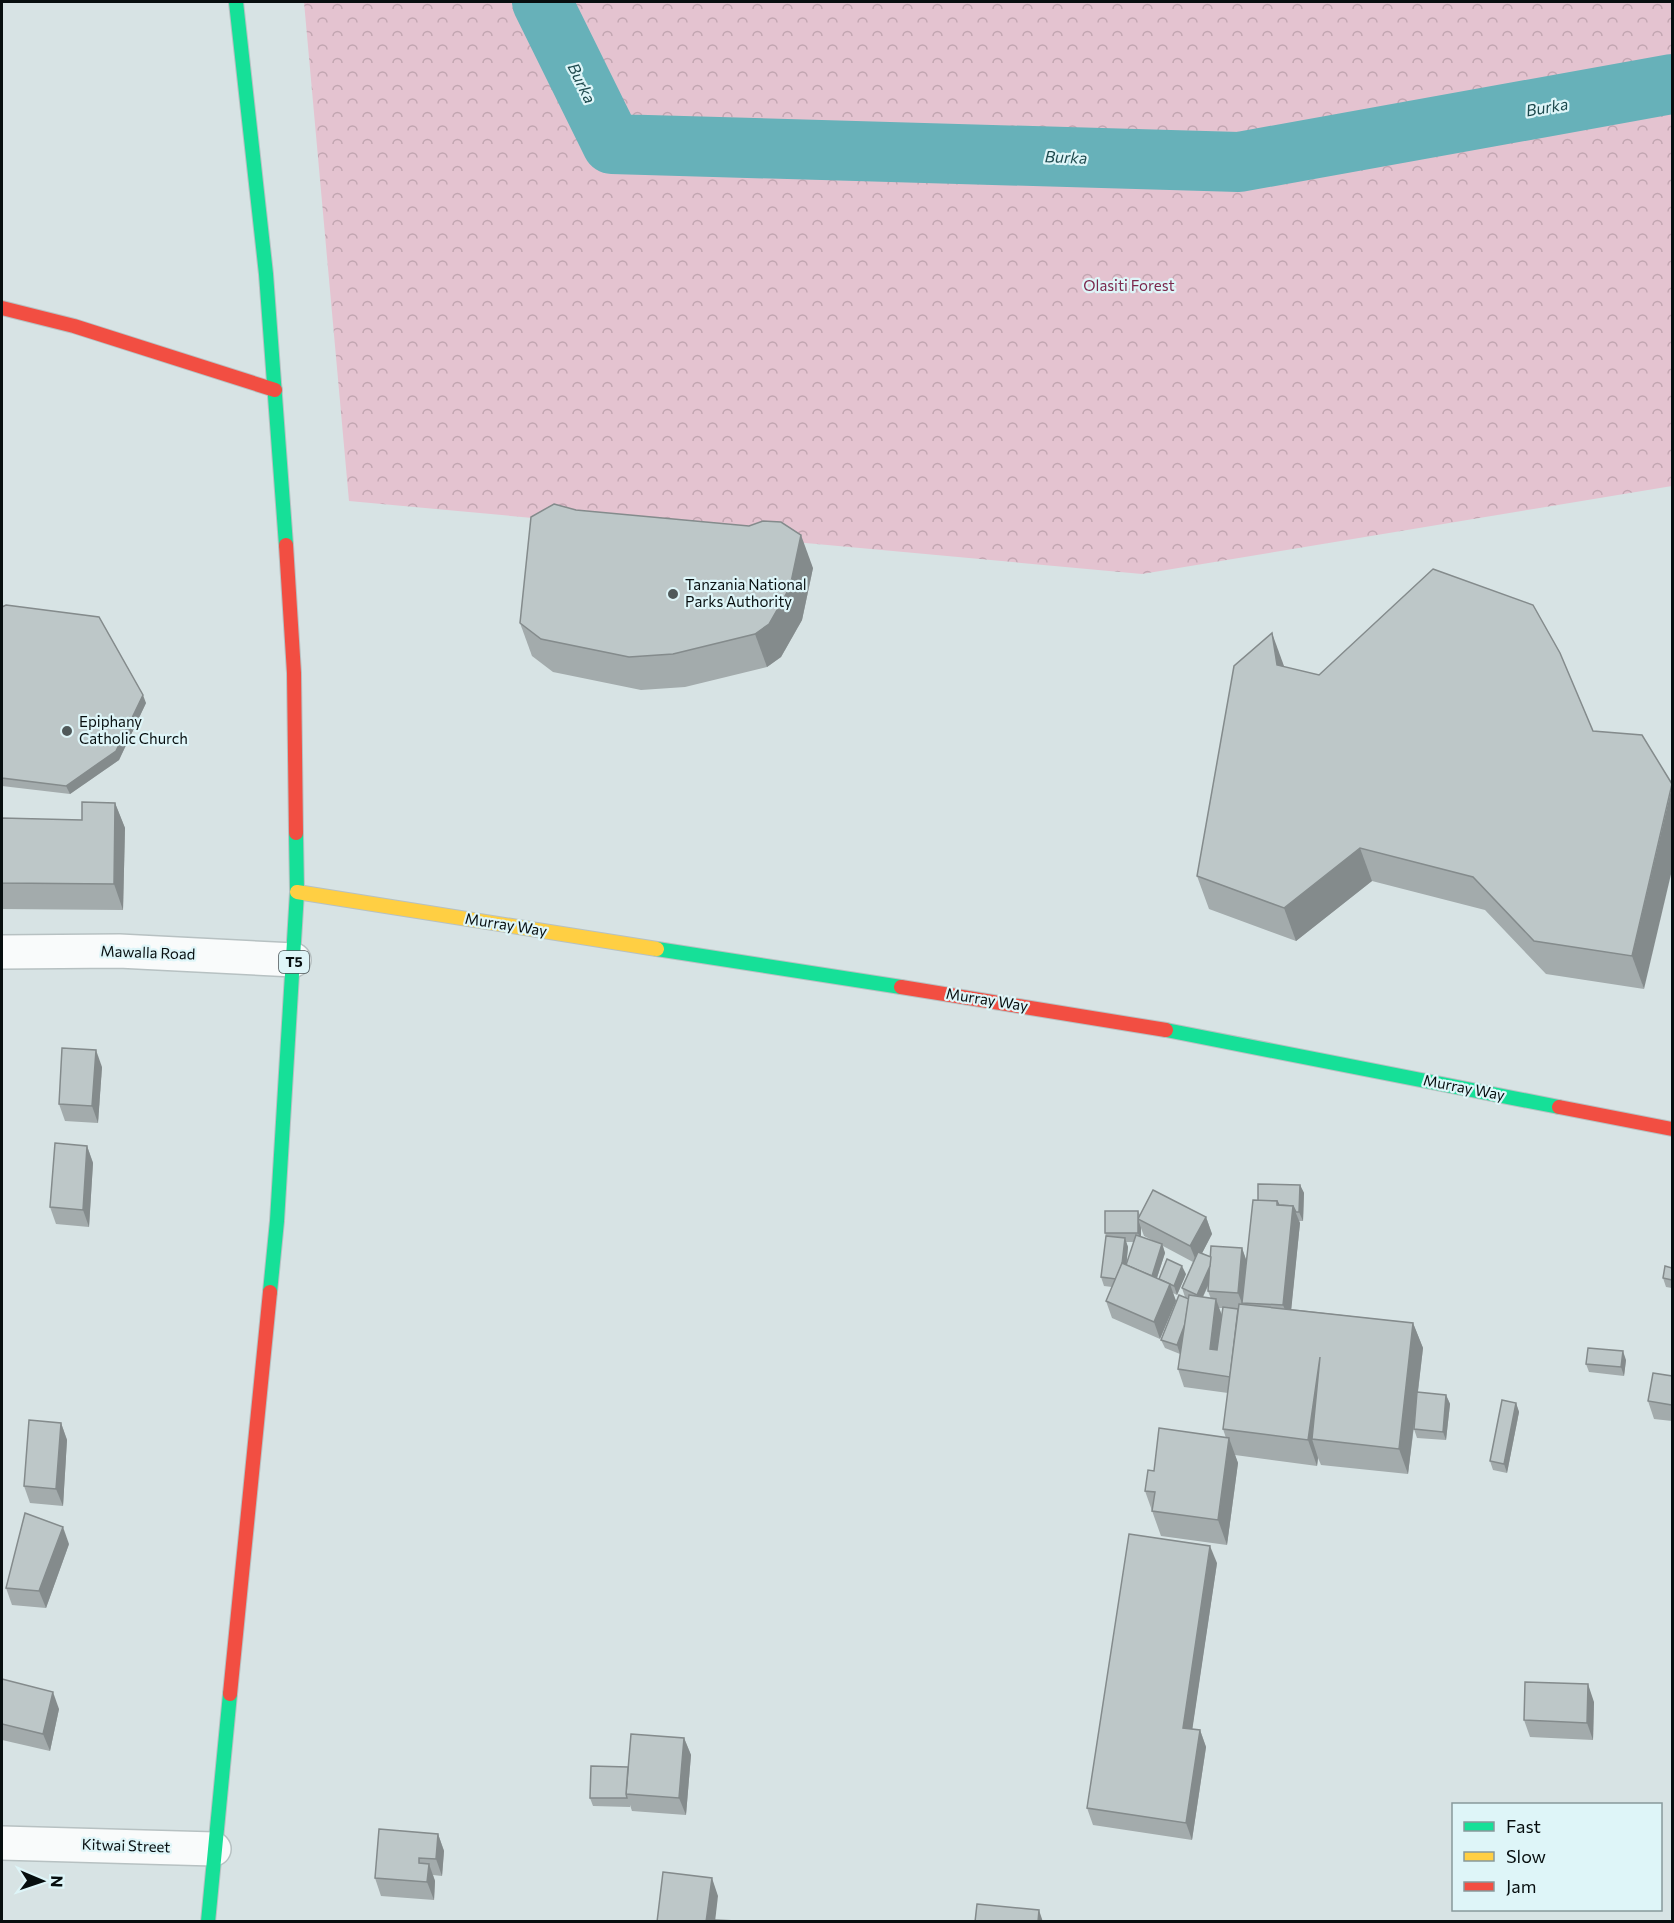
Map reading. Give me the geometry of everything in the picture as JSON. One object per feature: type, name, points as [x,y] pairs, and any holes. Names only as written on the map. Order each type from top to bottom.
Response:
[{"type":"main road","name":"T5","points":[[208,1922],[277,1221],[297,892],[294,673],[275,390],[266,274],[236,2]]},
{"type":"main road","points":[[2,308],[74,326],[275,390]]},
{"type":"main road","name":"Murray Way","points":[[297,892],[1118,1021],[1672,1129]]},
{"type":"street","name":"Mawalla Road","points":[[2,952],[119,951],[294,960]]},
{"type":"street","name":"Kitwai Street","points":[[2,1843],[214,1850]]},
{"type":"green space","name":"Olasiti Forest","points":[[304,2],[1672,2],[1672,486],[1142,574],[349,501]]},
{"type":"building","name":"Tanzania National Parks Authority","points":[[554,504],[576,510],[749,526],[763,521],[781,522],[801,535],[790,587],[769,624],[755,634],[673,654],[629,657],[541,639],[520,623],[531,517]]},
{"type":"building","points":[[1433,569],[1533,605],[1560,653],[1593,731],[1642,735],[1672,784],[1632,956],[1534,941],[1473,877],[1360,848],[1284,908],[1197,876],[1234,666],[1272,633],[1277,665],[1319,675]]},
{"type":"building","name":"Epiphany Catholic Church","points":[[6,605],[99,617],[143,695],[116,751],[66,786],[2,778],[2,607]]},
{"type":"building","points":[[82,802],[115,803],[114,884],[2,883],[2,818],[82,820]]},
{"type":"building","points":[[62,1048],[96,1050],[92,1106],[59,1104]]},
{"type":"building","points":[[55,1143],[87,1146],[83,1210],[50,1207]]},
{"type":"building","points":[[1258,1184],[1300,1185],[1299,1212],[1296,1212],[1293,1206],[1279,1205],[1277,1201],[1258,1201]]},
{"type":"building","points":[[1153,1190],[1206,1217],[1190,1246],[1138,1219]]},
{"type":"building","points":[[1253,1200],[1277,1201],[1277,1205],[1293,1206],[1283,1305],[1242,1303]]},
{"type":"building","points":[[1105,1211],[1138,1211],[1138,1233],[1105,1233]]},
{"type":"building","points":[[1136,1235],[1162,1244],[1152,1276],[1126,1265]]},
{"type":"building","points":[[1106,1236],[1125,1238],[1122,1264],[1116,1279],[1101,1277]]},
{"type":"building","points":[[1211,1246],[1242,1248],[1238,1293],[1208,1291]]},
{"type":"building","points":[[1198,1252],[1211,1257],[1210,1266],[1197,1295],[1182,1288]]},
{"type":"building","points":[[1167,1259],[1182,1266],[1174,1286],[1159,1279]]},
{"type":"building","points":[[1122,1263],[1170,1284],[1154,1322],[1106,1301]]},
{"type":"building","points":[[1665,1266],[1672,1268],[1672,1280],[1663,1278]]},
{"type":"building","points":[[1179,1295],[1189,1299],[1185,1324],[1177,1345],[1161,1340]]},
{"type":"building","points":[[1189,1295],[1216,1299],[1210,1349],[1217,1350],[1223,1307],[1238,1309],[1230,1377],[1178,1369]]},
{"type":"building","points":[[1239,1304],[1413,1323],[1399,1449],[1312,1439],[1320,1357],[1308,1440],[1223,1429]]},
{"type":"building","points":[[1588,1348],[1623,1351],[1621,1367],[1586,1364]]},
{"type":"building","points":[[1653,1373],[1672,1376],[1672,1405],[1648,1401]]},
{"type":"building","points":[[1417,1392],[1446,1395],[1443,1432],[1414,1429]]},
{"type":"building","points":[[1502,1400],[1516,1403],[1504,1464],[1490,1461]]},
{"type":"building","points":[[29,1420],[61,1423],[56,1489],[24,1486]]},
{"type":"building","points":[[1159,1428],[1229,1438],[1218,1520],[1152,1511],[1155,1492],[1145,1491],[1148,1470],[1154,1471]]},
{"type":"building","points":[[25,1513],[63,1527],[39,1591],[6,1588]]},
{"type":"building","points":[[1129,1534],[1210,1546],[1183,1728],[1200,1730],[1186,1823],[1087,1808]]},
{"type":"building","points":[[2,1679],[53,1692],[43,1734],[2,1724]]},
{"type":"building","points":[[1525,1682],[1588,1684],[1587,1723],[1524,1720]]},
{"type":"building","points":[[631,1734],[684,1738],[679,1798],[626,1794]]},
{"type":"building","points":[[591,1766],[628,1767],[627,1798],[590,1798]]},
{"type":"building","points":[[379,1829],[438,1834],[436,1859],[419,1858],[419,1863],[429,1864],[427,1882],[375,1878]]},
{"type":"building","points":[[663,1872],[712,1878],[706,1922],[657,1922]]},
{"type":"building","points":[[977,1904],[1039,1910],[1038,1922],[975,1922]]},
{"type":"building","points":[[715,1920],[736,1921],[736,1922],[715,1922]]},
{"type":"waterway","name":"Burka","points":[[542,2],[612,144],[1239,162],[1672,84]]},
{"type":"traffic: fast","points":[[236,2],[266,274],[286,545]]},
{"type":"traffic: fast","points":[[270,1292],[277,1221],[297,892],[296,833]]},
{"type":"traffic: fast","points":[[657,949],[901,987]]},
{"type":"traffic: fast","points":[[1166,1030],[1559,1107]]},
{"type":"traffic: fast","points":[[208,1922],[230,1694]]},
{"type":"traffic: slow","points":[[297,892],[657,949]]},
{"type":"traffic: jam","points":[[2,308],[74,326],[275,390]]},
{"type":"traffic: jam","points":[[286,545],[294,673],[296,833]]},
{"type":"traffic: jam","points":[[901,987],[1166,1030]]},
{"type":"traffic: jam","points":[[1559,1107],[1672,1129]]},
{"type":"traffic: jam","points":[[230,1694],[270,1292]]},
{"type":"place","name":"Tanzania National Parks Authority","points":[[673,594]]},
{"type":"place","name":"Epiphany Catholic Church","points":[[67,731]]}]
